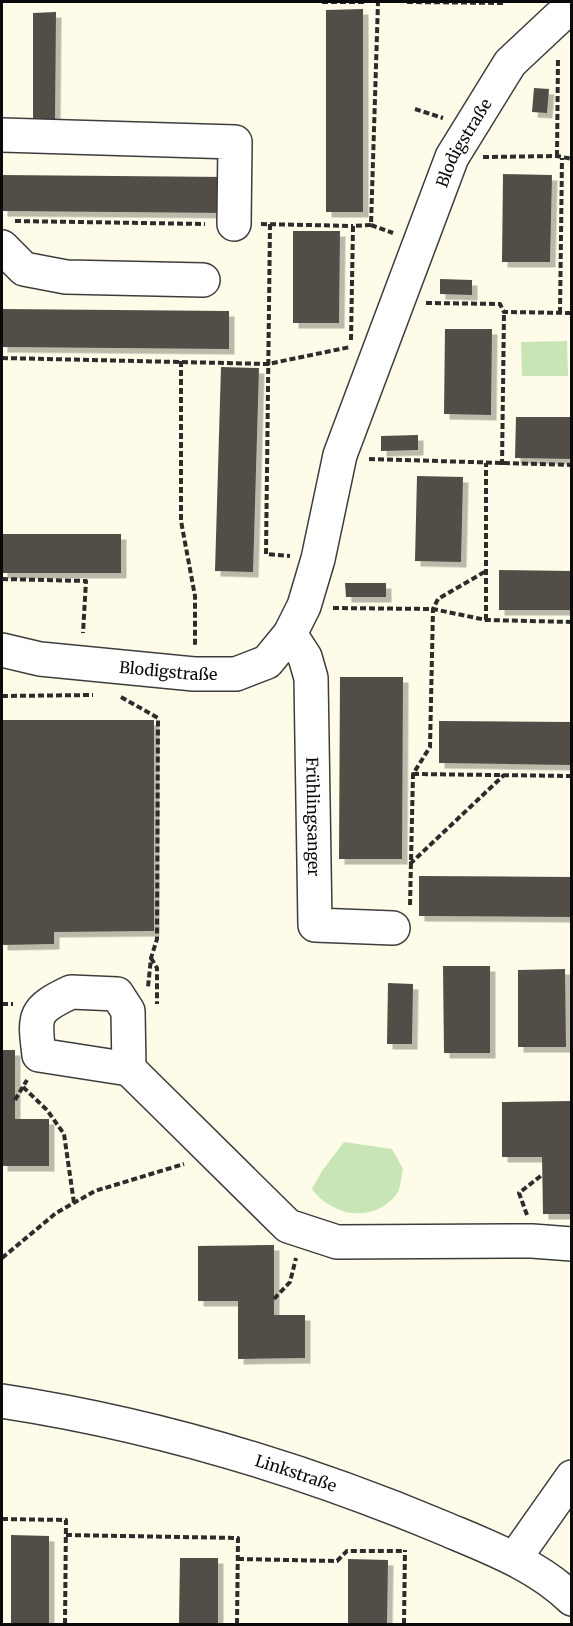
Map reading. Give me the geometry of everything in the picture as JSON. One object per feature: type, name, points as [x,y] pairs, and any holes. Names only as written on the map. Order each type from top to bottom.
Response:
[{"type":"street","name":"Blodigstraße","points":[[2,650],[40,659],[194,674],[236,674],[267,662],[297,620],[318,559],[340,455],[452,157],[510,63],[559,9]]},
{"type":"street","points":[[2,135],[236,142],[234,224]]},
{"type":"street","points":[[7,234],[24,269],[66,277],[203,280]]},
{"type":"street","name":"Frühlingsanger","points":[[297,620],[311,678],[315,925],[401,921]]},
{"type":"street","points":[[129,1069],[288,1226],[337,1242],[532,1241],[572,1244]]},
{"type":"street","name":"Linkstraße","points":[[2,1401],[67,1411],[276,1465],[390,1505],[514,1558],[572,1599]]},
{"type":"street","points":[[514,1558],[572,1477]]},
{"type":"path","points":[[322,2],[367,2]]},
{"type":"path","points":[[7,234],[234,224],[371,225],[378,2]]},
{"type":"path","points":[[407,2],[506,3]]},
{"type":"path","points":[[559,9],[560,313]]},
{"type":"path","points":[[415,109],[443,118]]},
{"type":"path","points":[[452,157],[572,159]]},
{"type":"path","points":[[270,224],[266,554],[318,559]]},
{"type":"path","points":[[2,358],[268,364],[351,347],[353,226]]},
{"type":"path","points":[[395,304],[500,304],[504,312],[502,465]]},
{"type":"path","points":[[504,312],[572,313]]},
{"type":"path","points":[[182,361],[181,521],[195,596],[194,674]]},
{"type":"path","points":[[340,455],[384,460],[502,465],[572,465]]},
{"type":"path","points":[[486,463],[486,620]]},
{"type":"path","points":[[401,921],[410,864],[412,774],[430,747],[433,609],[438,599],[486,571]]},
{"type":"path","points":[[2,579],[86,581],[83,633]]},
{"type":"path","points":[[297,620],[433,609],[486,620],[572,622]]},
{"type":"path","points":[[117,695],[158,718],[157,939],[151,958],[148,991]]},
{"type":"path","points":[[412,774],[572,776]]},
{"type":"path","points":[[410,864],[505,775]]},
{"type":"path","points":[[151,958],[157,968]]},
{"type":"path","points":[[22,1087],[47,1110],[64,1134],[74,1203]]},
{"type":"path","points":[[2,1258],[56,1213],[95,1191],[165,1168],[218,1157]]},
{"type":"path","points":[[532,1241],[533,1234],[519,1193],[542,1175]]},
{"type":"path","points":[[274,1299],[290,1282],[304,1231]]},
{"type":"path","points":[[2,1519],[66,1520],[65,1624]]},
{"type":"path","points":[[66,1535],[238,1538],[237,1624]]},
{"type":"path","points":[[404,1624],[406,1543]]},
{"type":"path","points":[[238,1559],[337,1561],[347,1551],[405,1551]]},
{"type":"green space","points":[[567,341],[568,376],[522,376],[521,342]]},
{"type":"green space","points":[[344,1142],[392,1149],[403,1169],[398,1192],[376,1210],[352,1213],[341,1210],[320,1198],[312,1189],[322,1171]]},
{"type":"building","points":[[363,9],[363,212],[326,212],[326,10]]},
{"type":"building","points":[[56,12],[55,123],[33,122],[33,13]]},
{"type":"building","points":[[534,88],[549,89],[547,113],[532,112]]},
{"type":"building","points":[[503,174],[552,175],[550,262],[502,262]]},
{"type":"building","points":[[2,175],[229,177],[229,213],[2,211]]},
{"type":"building","points":[[293,231],[340,231],[339,323],[293,323]]},
{"type":"building","points":[[440,279],[472,280],[472,295],[440,294]]},
{"type":"building","points":[[2,309],[229,311],[229,349],[2,347]]},
{"type":"building","points":[[445,329],[492,329],[491,415],[444,414]]},
{"type":"building","points":[[221,367],[259,368],[253,572],[215,571]]},
{"type":"building","points":[[516,417],[572,417],[572,459],[515,458]]},
{"type":"building","points":[[418,435],[418,450],[381,451],[381,436]]},
{"type":"building","points":[[417,476],[463,477],[461,562],[415,561]]},
{"type":"building","points":[[2,534],[121,534],[121,573],[2,573]]},
{"type":"building","points":[[499,570],[572,571],[572,610],[499,610]]},
{"type":"building","points":[[345,583],[386,583],[386,597],[346,597]]},
{"type":"building","points":[[340,677],[403,677],[402,859],[339,859]]},
{"type":"building","points":[[2,720],[154,720],[154,931],[54,932],[54,944],[2,945]]},
{"type":"building","points":[[439,721],[572,722],[572,765],[439,763]]},
{"type":"building","points":[[419,876],[572,877],[572,917],[419,916]]},
{"type":"building","points":[[443,966],[490,966],[490,1053],[444,1053]]},
{"type":"building","points":[[565,969],[566,1047],[518,1047],[518,970]]},
{"type":"building","points":[[388,983],[413,984],[412,1044],[387,1044]]},
{"type":"building","points":[[2,1050],[15,1050],[15,1119],[49,1119],[49,1166],[2,1166]]},
{"type":"building","points":[[572,1101],[572,1214],[543,1214],[542,1157],[502,1157],[502,1102]]},
{"type":"building","points":[[274,1245],[274,1315],[305,1315],[305,1358],[238,1359],[238,1301],[198,1301],[198,1246]]},
{"type":"building","points":[[11,1535],[49,1536],[49,1624],[11,1624]]},
{"type":"building","points":[[180,1558],[218,1558],[218,1624],[179,1624]]},
{"type":"building","points":[[348,1559],[388,1560],[387,1624],[348,1624]]}]
